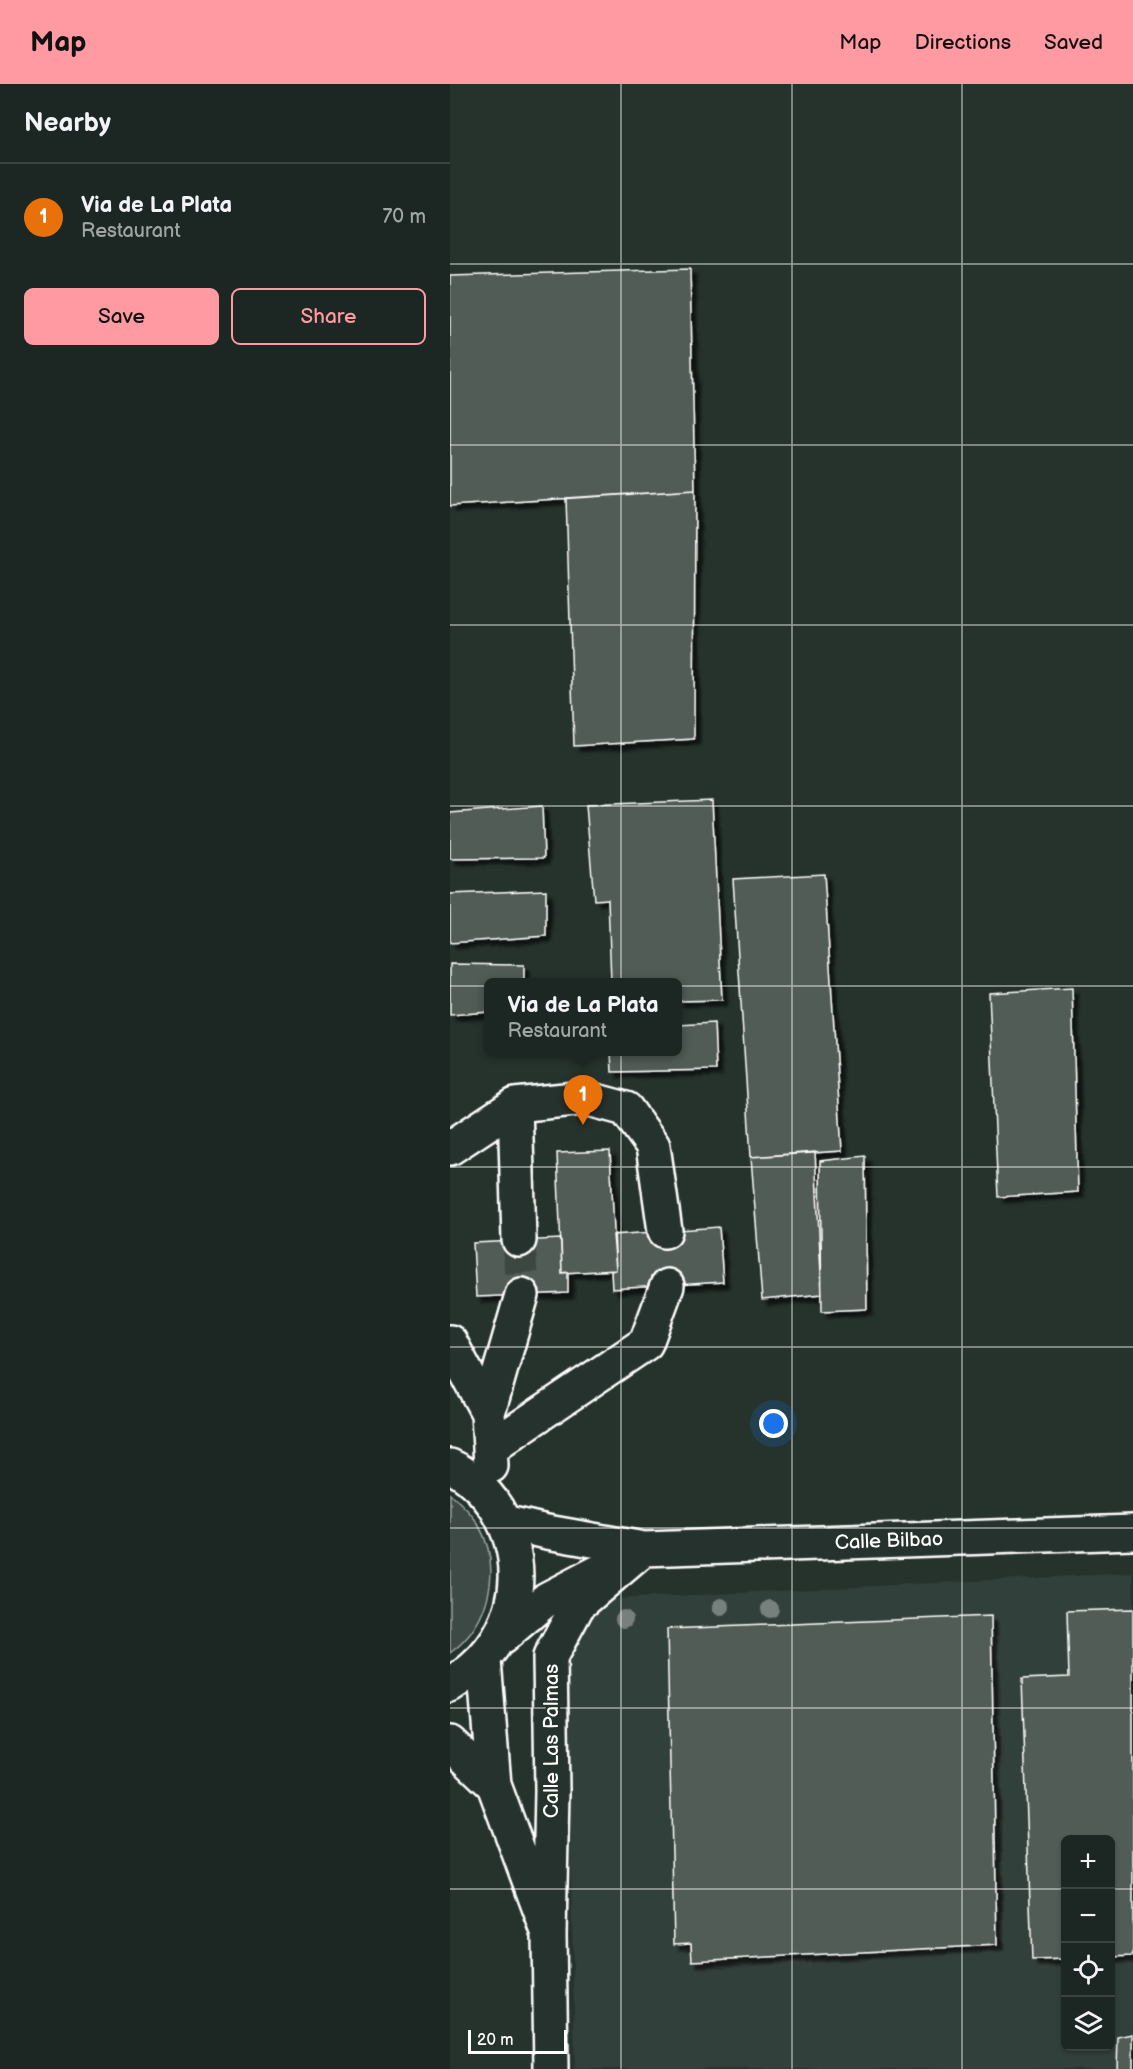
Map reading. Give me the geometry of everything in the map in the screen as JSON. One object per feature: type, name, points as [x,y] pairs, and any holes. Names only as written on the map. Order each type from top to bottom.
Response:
[{"type":"street","points":[[450,1148],[515,1105],[585,1098],[626,1109],[653,1146],[665,1231]]},
{"type":"street","points":[[515,1105],[519,1240]]},
{"type":"street","points":[[490,1449],[646,1343],[667,1286]]},
{"type":"street","points":[[498,1512],[488,1413],[522,1295]]},
{"type":"street","points":[[450,1342],[488,1413]]},
{"type":"street","points":[[450,1466],[475,1483],[498,1512],[513,1545],[516,1570],[513,1602],[509,1618],[491,1650]]},
{"type":"street","name":"Calle Bilbao","points":[[498,1512],[547,1532],[644,1549],[1133,1532]]},
{"type":"street","name":"Calle Bilbao","points":[[450,1686],[465,1676],[547,1599],[644,1549]]},
{"type":"street","name":"Calle Las Palmas","points":[[551,2069],[550,1657],[579,1605],[644,1549]]},
{"type":"street","name":"Calle Las Palmas","points":[[491,1650],[494,1785],[549,1934]]},
{"type":"street","name":"Calle Las Palmas","points":[[450,1743],[494,1785]]},
{"type":"shaded area","points":[[450,1494],[466,1508],[478,1524],[486,1541],[491,1577],[483,1611],[475,1627],[450,1653]]},
{"type":"shaded area","points":[[1133,1573],[1133,2069],[575,2069],[567,1653],[596,1600]]},
{"type":"building","points":[[690,269],[695,490],[450,506],[450,276]]},
{"type":"building","points":[[695,490],[694,739],[574,746],[566,498]]},
{"type":"building","points":[[712,800],[722,1000],[682,1001],[682,978],[611,978],[608,899],[594,900],[586,805]]},
{"type":"building","points":[[542,806],[544,858],[450,859],[450,813]]},
{"type":"building","points":[[824,874],[842,1151],[751,1157],[733,879]]},
{"type":"building","points":[[546,890],[546,936],[450,943],[450,894]]},
{"type":"building","points":[[450,964],[524,965],[524,978],[484,978],[484,1012],[450,1015]]},
{"type":"building","points":[[1072,988],[1078,1192],[998,1197],[989,993]]},
{"type":"building","points":[[714,1023],[716,1070],[612,1072],[611,1056],[682,1056],[682,1025]]},
{"type":"building","points":[[610,1151],[616,1270],[562,1273],[557,1153]]},
{"type":"building","points":[[815,1152],[822,1294],[762,1300],[751,1157]]},
{"type":"building","points":[[865,1156],[867,1309],[822,1311],[820,1161]]},
{"type":"building","points":[[719,1227],[723,1282],[612,1289],[611,1271],[616,1270],[613,1235]]},
{"type":"building","points":[[561,1239],[562,1273],[568,1272],[568,1293],[476,1297],[473,1243]]},
{"type":"building","points":[[1133,1609],[1133,1956],[1115,1957],[1115,1835],[1061,1835],[1061,1959],[1032,1960],[1022,1679],[1069,1677],[1067,1611]]},
{"type":"building","points":[[991,1616],[997,1945],[692,1961],[691,1943],[674,1944],[667,1629]]},
{"type":"building","points":[[1133,2034],[1133,2069],[1117,2069],[1118,2037]]},
{"type":"tunnel","points":[[519,1240],[522,1295]]},
{"type":"place","name":"Via de La Plata","points":[[583,1125]]}]
